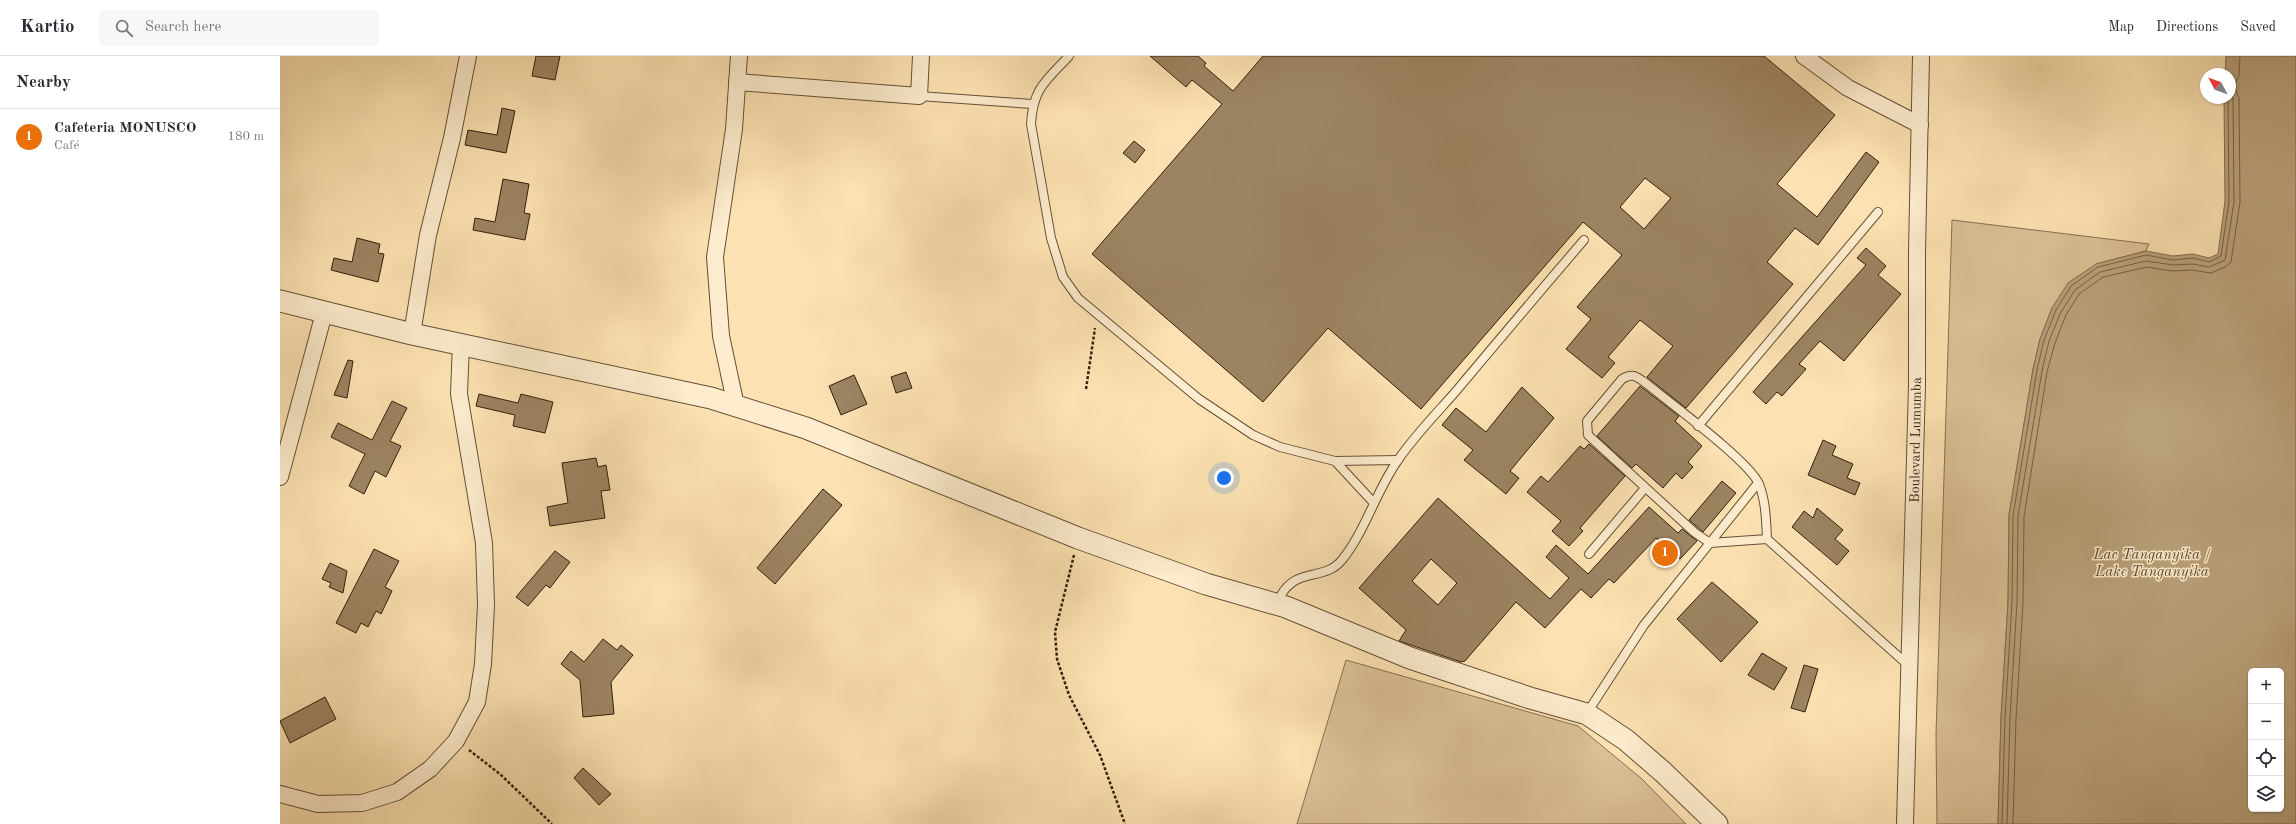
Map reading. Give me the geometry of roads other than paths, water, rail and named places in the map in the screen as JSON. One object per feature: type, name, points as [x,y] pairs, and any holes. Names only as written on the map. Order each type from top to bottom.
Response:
[{"type":"street","points":[[412,334],[428,235],[452,138],[468,56]]},
{"type":"street","points":[[736,406],[721,336],[715,257],[734,129],[739,56]]},
{"type":"street","points":[[737,82],[919,96],[921,56]]},
{"type":"street","points":[[1804,56],[1848,88],[1920,125]]},
{"type":"street","name":"Boulevard Lumumba","points":[[1905,824],[1908,665],[1917,385],[1916,252],[1921,56]]},
{"type":"street","points":[[280,301],[324,314],[412,334],[461,343],[696,395],[806,428],[1078,538],[1206,584],[1286,607],[1410,658],[1530,698],[1587,714],[1626,740],[1717,824]]},
{"type":"street","points":[[280,477],[324,314]]},
{"type":"street","points":[[280,794],[318,804],[362,802],[397,792],[430,769],[456,741],[477,702],[484,664],[486,605],[484,543],[459,394],[461,343]]},
{"type":"lane","points":[[1069,56],[1038,90],[1032,104],[1033,139],[1051,238],[1063,277],[1078,298],[1199,399],[1253,435],[1280,447],[1335,461],[1398,460]]},
{"type":"lane","points":[[919,96],[1032,104]]},
{"type":"lane","points":[[1698,426],[1878,212]]},
{"type":"lane","points":[[1286,607],[1280,598],[1286,585],[1296,579],[1325,571],[1338,564],[1352,547],[1373,502],[1398,460],[1584,240]]},
{"type":"lane","points":[[1767,539],[1710,543],[1694,532],[1588,435],[1586,430],[1587,421],[1622,379],[1629,374],[1635,375],[1745,466],[1758,483],[1765,506],[1767,539],[1908,665]]},
{"type":"lane","points":[[1335,461],[1373,502]]},
{"type":"lane","points":[[1587,714],[1644,625],[1758,483]]},
{"type":"lane","points":[[1589,554],[1645,488]]},
{"type":"water","name":"Lac Tanganyika / Lake Tanganyika","points":[[2226,56],[2296,56],[2296,824],[1998,824],[2001,718],[2008,602],[2009,515],[2033,369],[2040,339],[2052,308],[2068,283],[2096,264],[2146,251],[2173,256],[2193,254],[2209,258],[2218,254],[2225,201],[2224,104],[2236,104],[2236,68],[2225,68]]},
{"type":"place","name":"Cafeteria MONUSCO","points":[[1665,553]]}]
